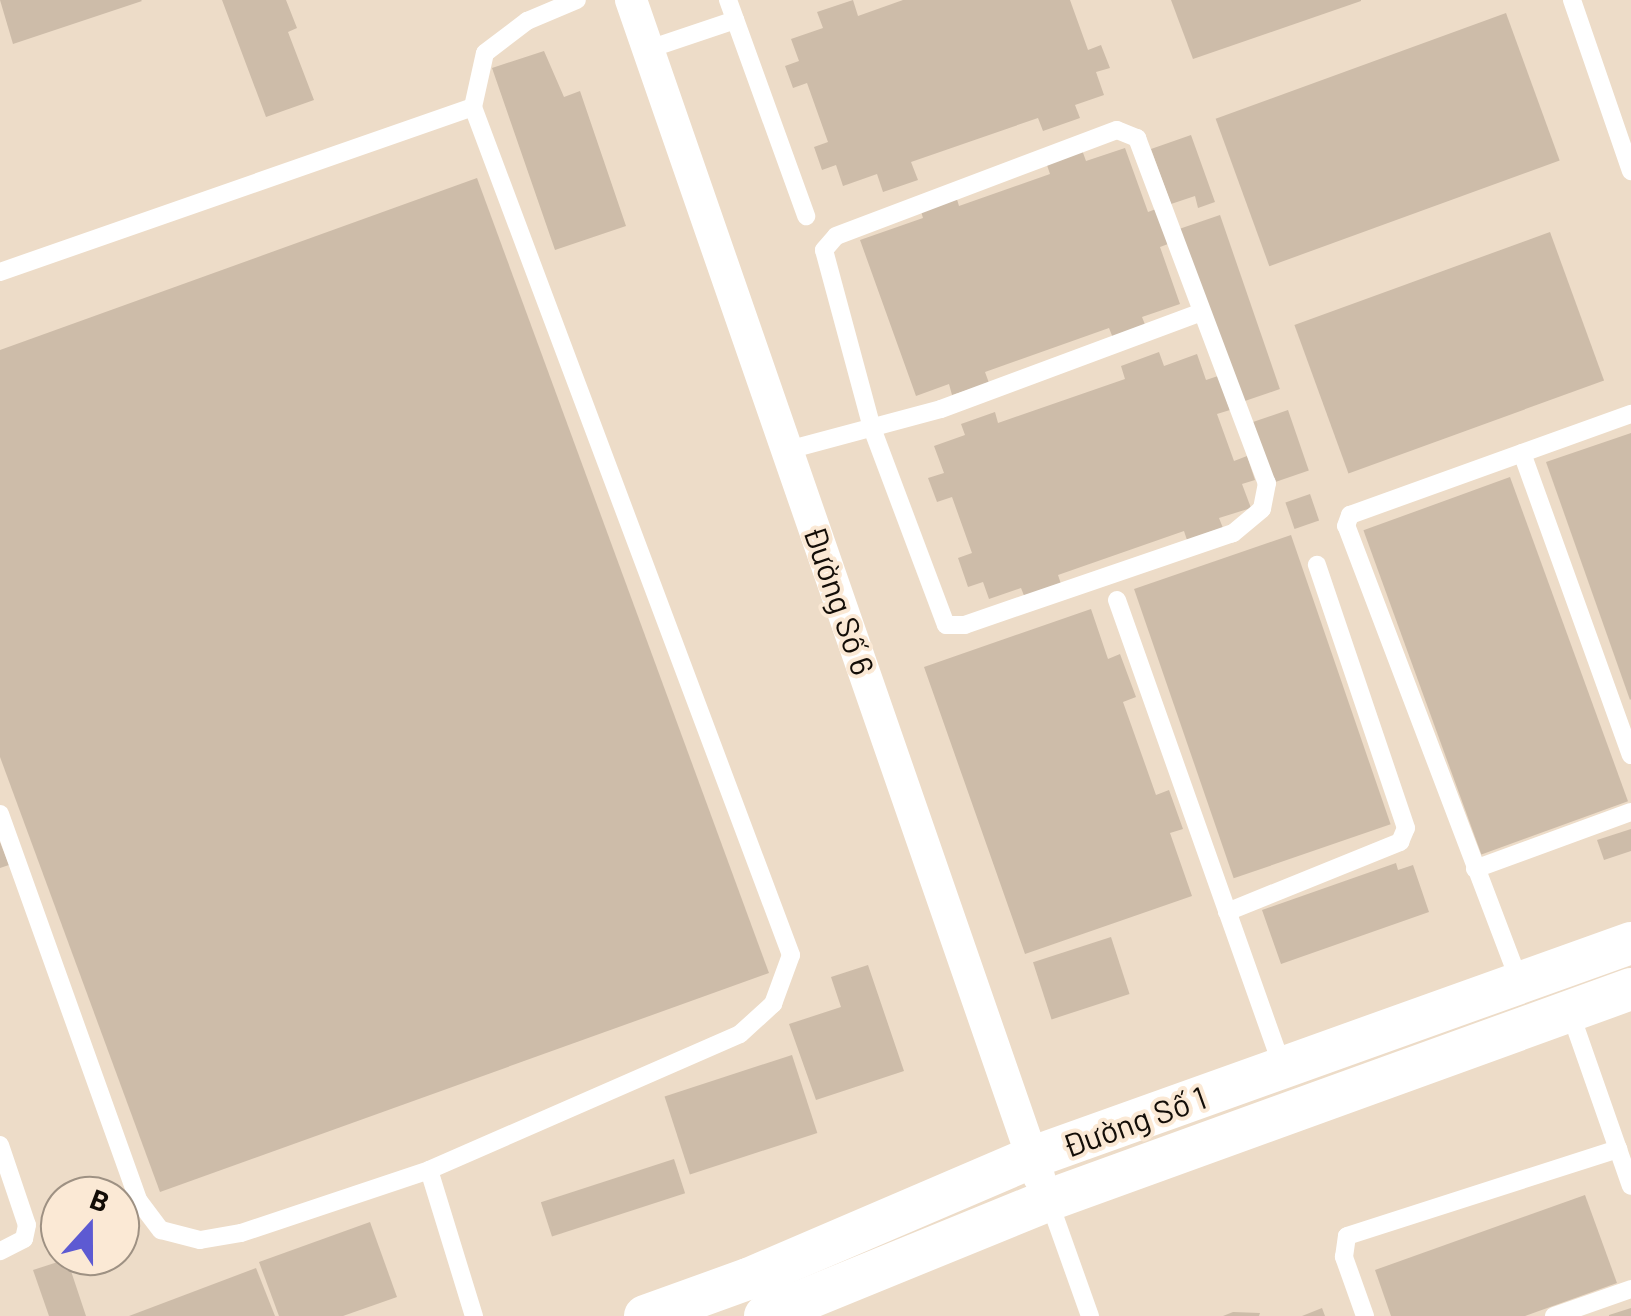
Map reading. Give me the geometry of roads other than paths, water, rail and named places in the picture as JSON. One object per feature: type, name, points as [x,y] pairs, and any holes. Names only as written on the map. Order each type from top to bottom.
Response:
[{"type":"street","name":"Đường Số 6","points":[[631,0],[1048,1200]]},
{"type":"street","name":"Đường Số 1","points":[[645,1316],[748,1279],[1033,1157],[1631,943]]},
{"type":"street","name":"Đường Số 1","points":[[765,1316],[1048,1200],[1631,990]]},
{"type":"lane","points":[[0,814],[138,1200],[160,1230],[200,1240],[242,1233],[429,1170],[740,1034],[773,1004],[792,955],[473,107],[485,52],[526,20],[578,0]]},
{"type":"lane","points":[[1572,0],[1631,171]]},
{"type":"lane","points":[[649,49],[734,6],[806,216]]},
{"type":"lane","points":[[0,272],[473,107]]},
{"type":"lane","points":[[1117,130],[1137,138],[1199,314],[1267,483],[1262,508],[1233,533],[965,625],[946,626],[872,428],[822,263],[830,240],[1092,136],[1117,130]]},
{"type":"lane","points":[[788,450],[942,409],[1199,314]]},
{"type":"lane","points":[[1520,983],[1346,526],[1350,515],[1631,414]]},
{"type":"lane","points":[[1522,453],[1631,755]]},
{"type":"lane","points":[[1227,912],[1400,842],[1406,828],[1317,565]]},
{"type":"lane","points":[[1118,600],[1282,1068]]},
{"type":"lane","points":[[1475,868],[1631,812]]},
{"type":"lane","points":[[1569,1012],[1631,1186]]},
{"type":"lane","points":[[0,1144],[27,1225],[24,1240],[0,1251]]},
{"type":"lane","points":[[1365,1316],[1344,1257],[1348,1236],[1618,1149]]},
{"type":"lane","points":[[429,1170],[474,1316]]},
{"type":"lane","points":[[1048,1200],[1090,1316]]},
{"type":"lane","points":[[1554,1316],[1631,1290]]}]
